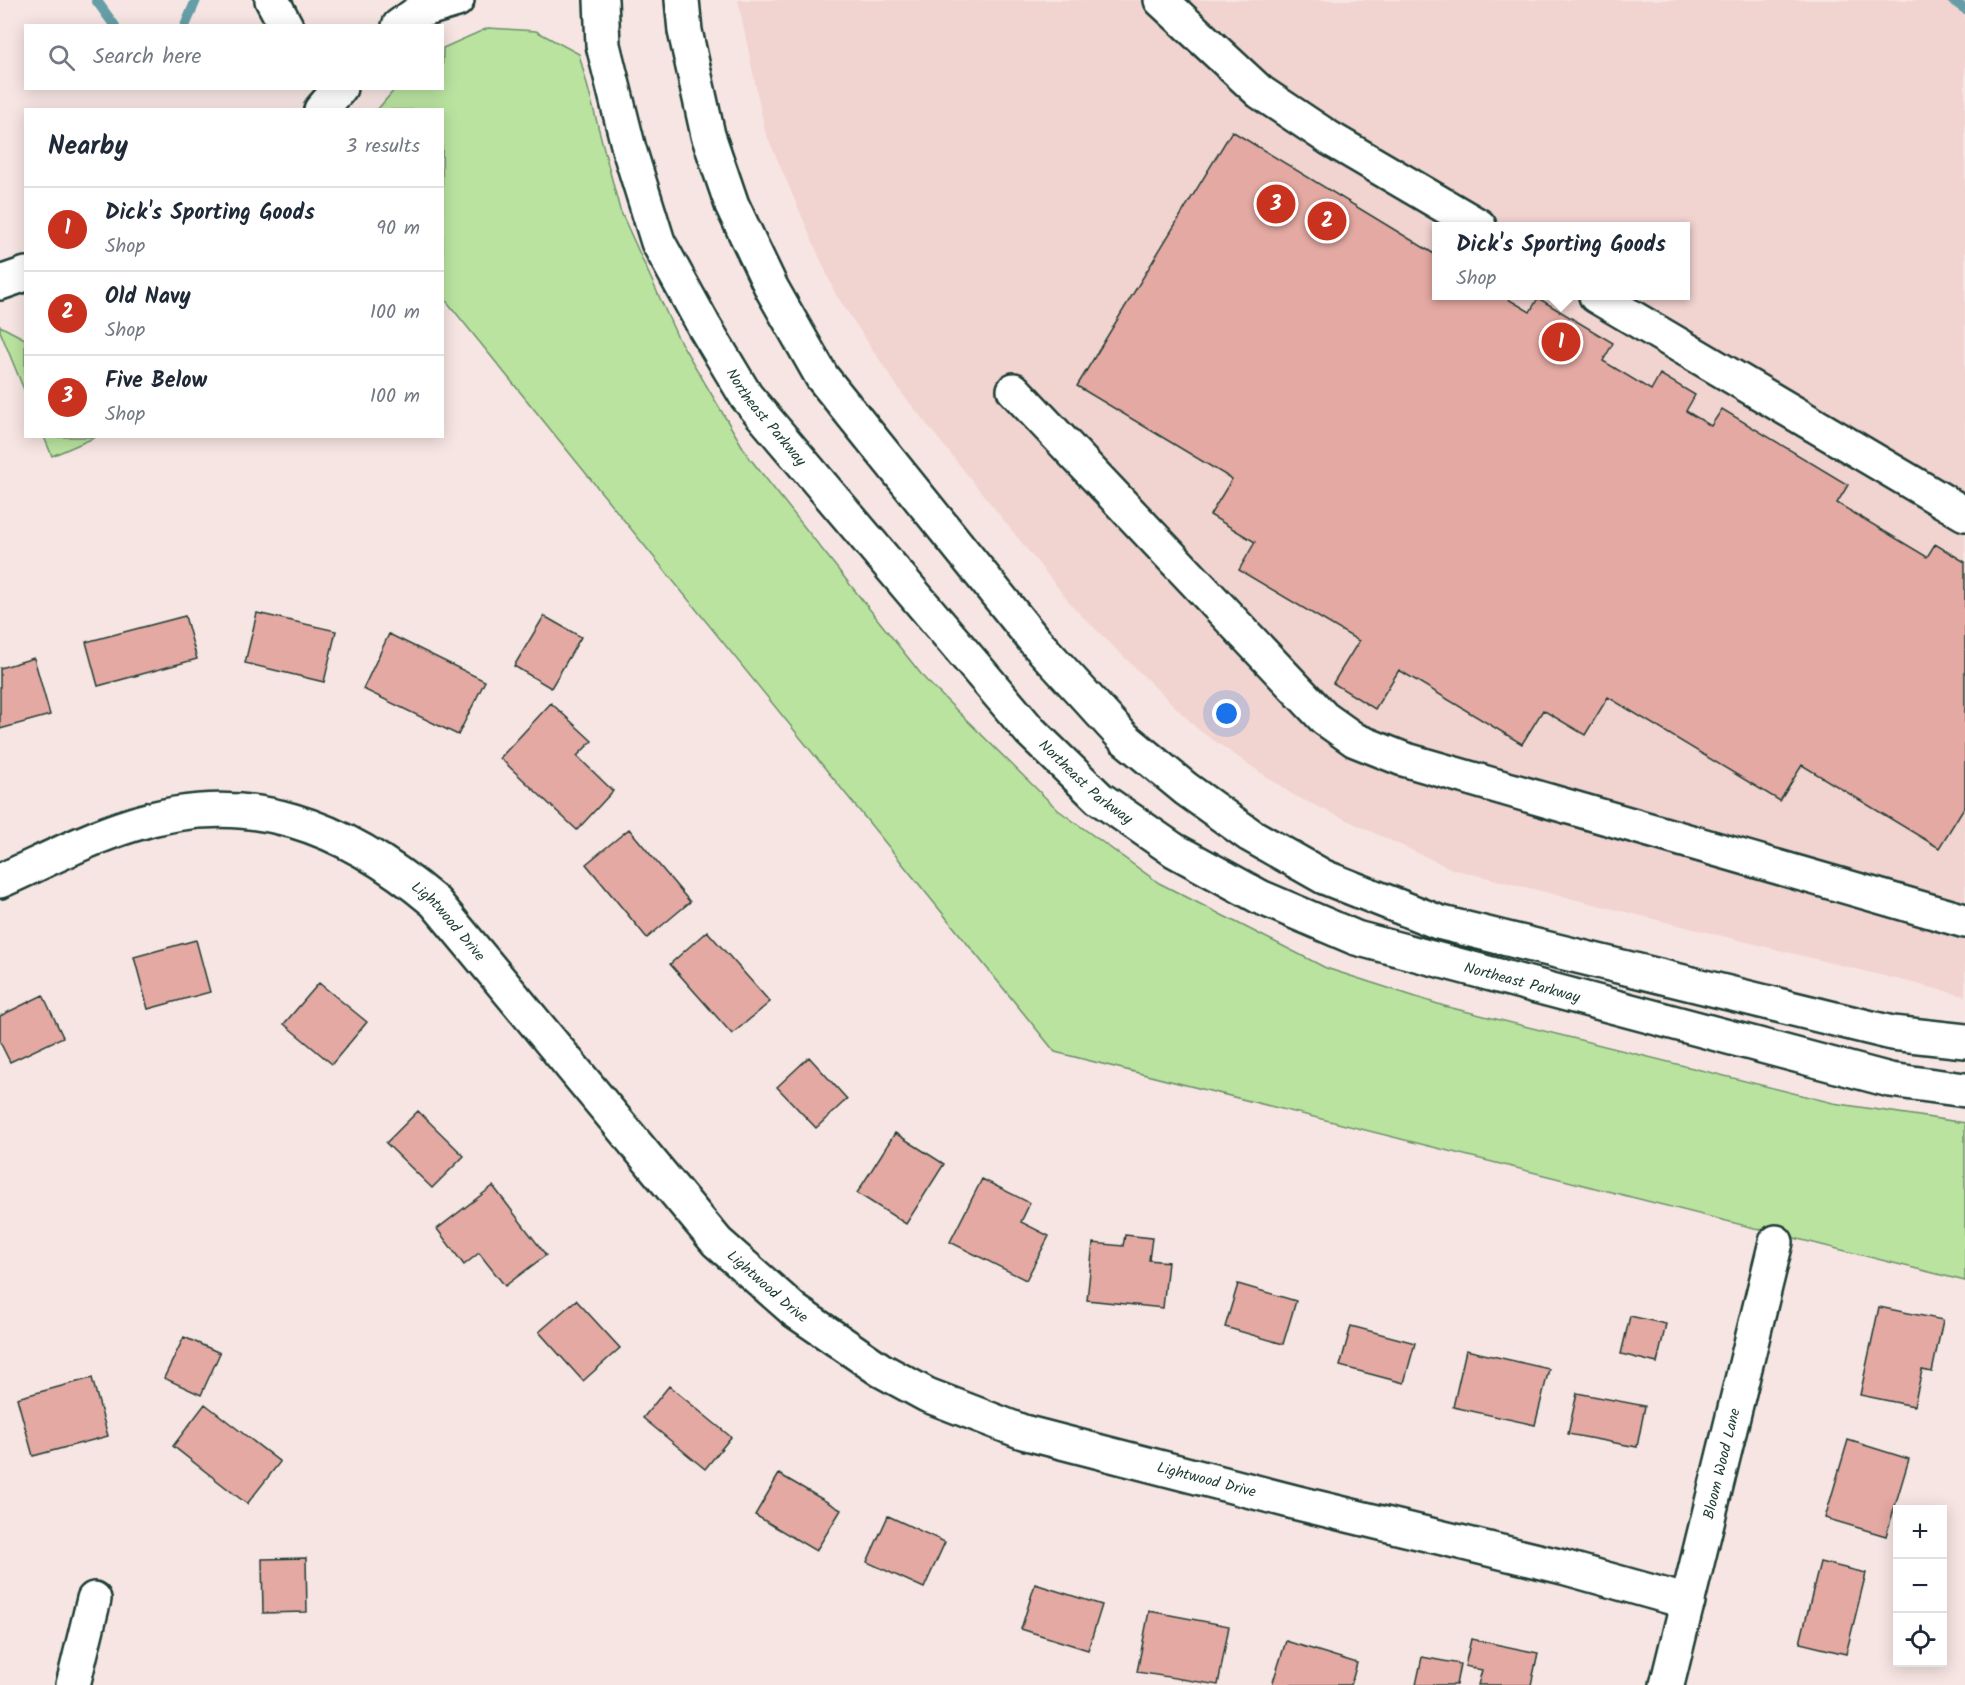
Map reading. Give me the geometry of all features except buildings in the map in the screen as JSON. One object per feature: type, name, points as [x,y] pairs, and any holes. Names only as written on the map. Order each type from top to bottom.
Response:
[{"type":"street","points":[[272,0],[285,24]]},
{"type":"street","points":[[402,24],[420,11],[457,0]]},
{"type":"street","name":"Northeast Parkway","points":[[601,0],[603,45],[629,149],[658,242],[746,396],[1030,731],[1099,798],[1174,850],[1260,897],[1356,938],[1890,1080],[1965,1090]]},
{"type":"street","points":[[682,0],[685,31],[708,135],[732,205],[772,289],[822,378],[1034,640],[1124,738],[1168,775],[1250,835],[1324,877],[1438,922],[1892,1033],[1965,1041]]},
{"type":"street","points":[[1161,0],[1260,92],[1329,138],[1472,222]]},
{"type":"street","points":[[0,283],[24,275]]},
{"type":"street","points":[[1603,300],[1965,514]]},
{"type":"street","points":[[1014,390],[1324,718],[1355,740],[1403,759],[1965,921]]},
{"type":"street","name":"Lightwood Drive","points":[[0,881],[130,825],[162,816],[203,810],[240,811],[281,817],[356,844],[399,871],[435,902],[717,1242],[795,1311],[890,1375],[927,1395],[1023,1431],[1294,1502],[1563,1567],[1688,1602]]},
{"type":"street","name":"Bloom Wood Lane","points":[[1667,1685],[1776,1242]]},
{"type":"street","points":[[73,1685],[94,1599]]},
{"type":"shaded area","points":[[738,0],[1965,0],[1965,996],[1452,869],[1295,796],[1200,731],[1075,609],[901,392],[835,293],[765,131]]},
{"type":"green space","points":[[488,28],[536,31],[579,54],[620,210],[677,336],[748,456],[925,679],[1058,810],[1159,883],[1326,968],[1444,1006],[1833,1103],[1965,1123],[1965,1281],[1055,1052],[444,298],[444,108],[379,108],[394,90],[444,90],[444,48]]},
{"type":"green space","points":[[0,326],[24,338],[24,390]]},
{"type":"green space","points":[[44,438],[94,438],[52,456]]},
{"type":"waterway","points":[[96,0],[114,24]]},
{"type":"waterway","points":[[186,24],[196,0]]},
{"type":"waterway","points":[[1952,0],[1965,9]]},
{"type":"place","name":"Five Below","points":[[1276,204]]},
{"type":"place","name":"Old Navy","points":[[1327,221]]},
{"type":"place","name":"Dick's Sporting Goods","points":[[1561,342]]}]
